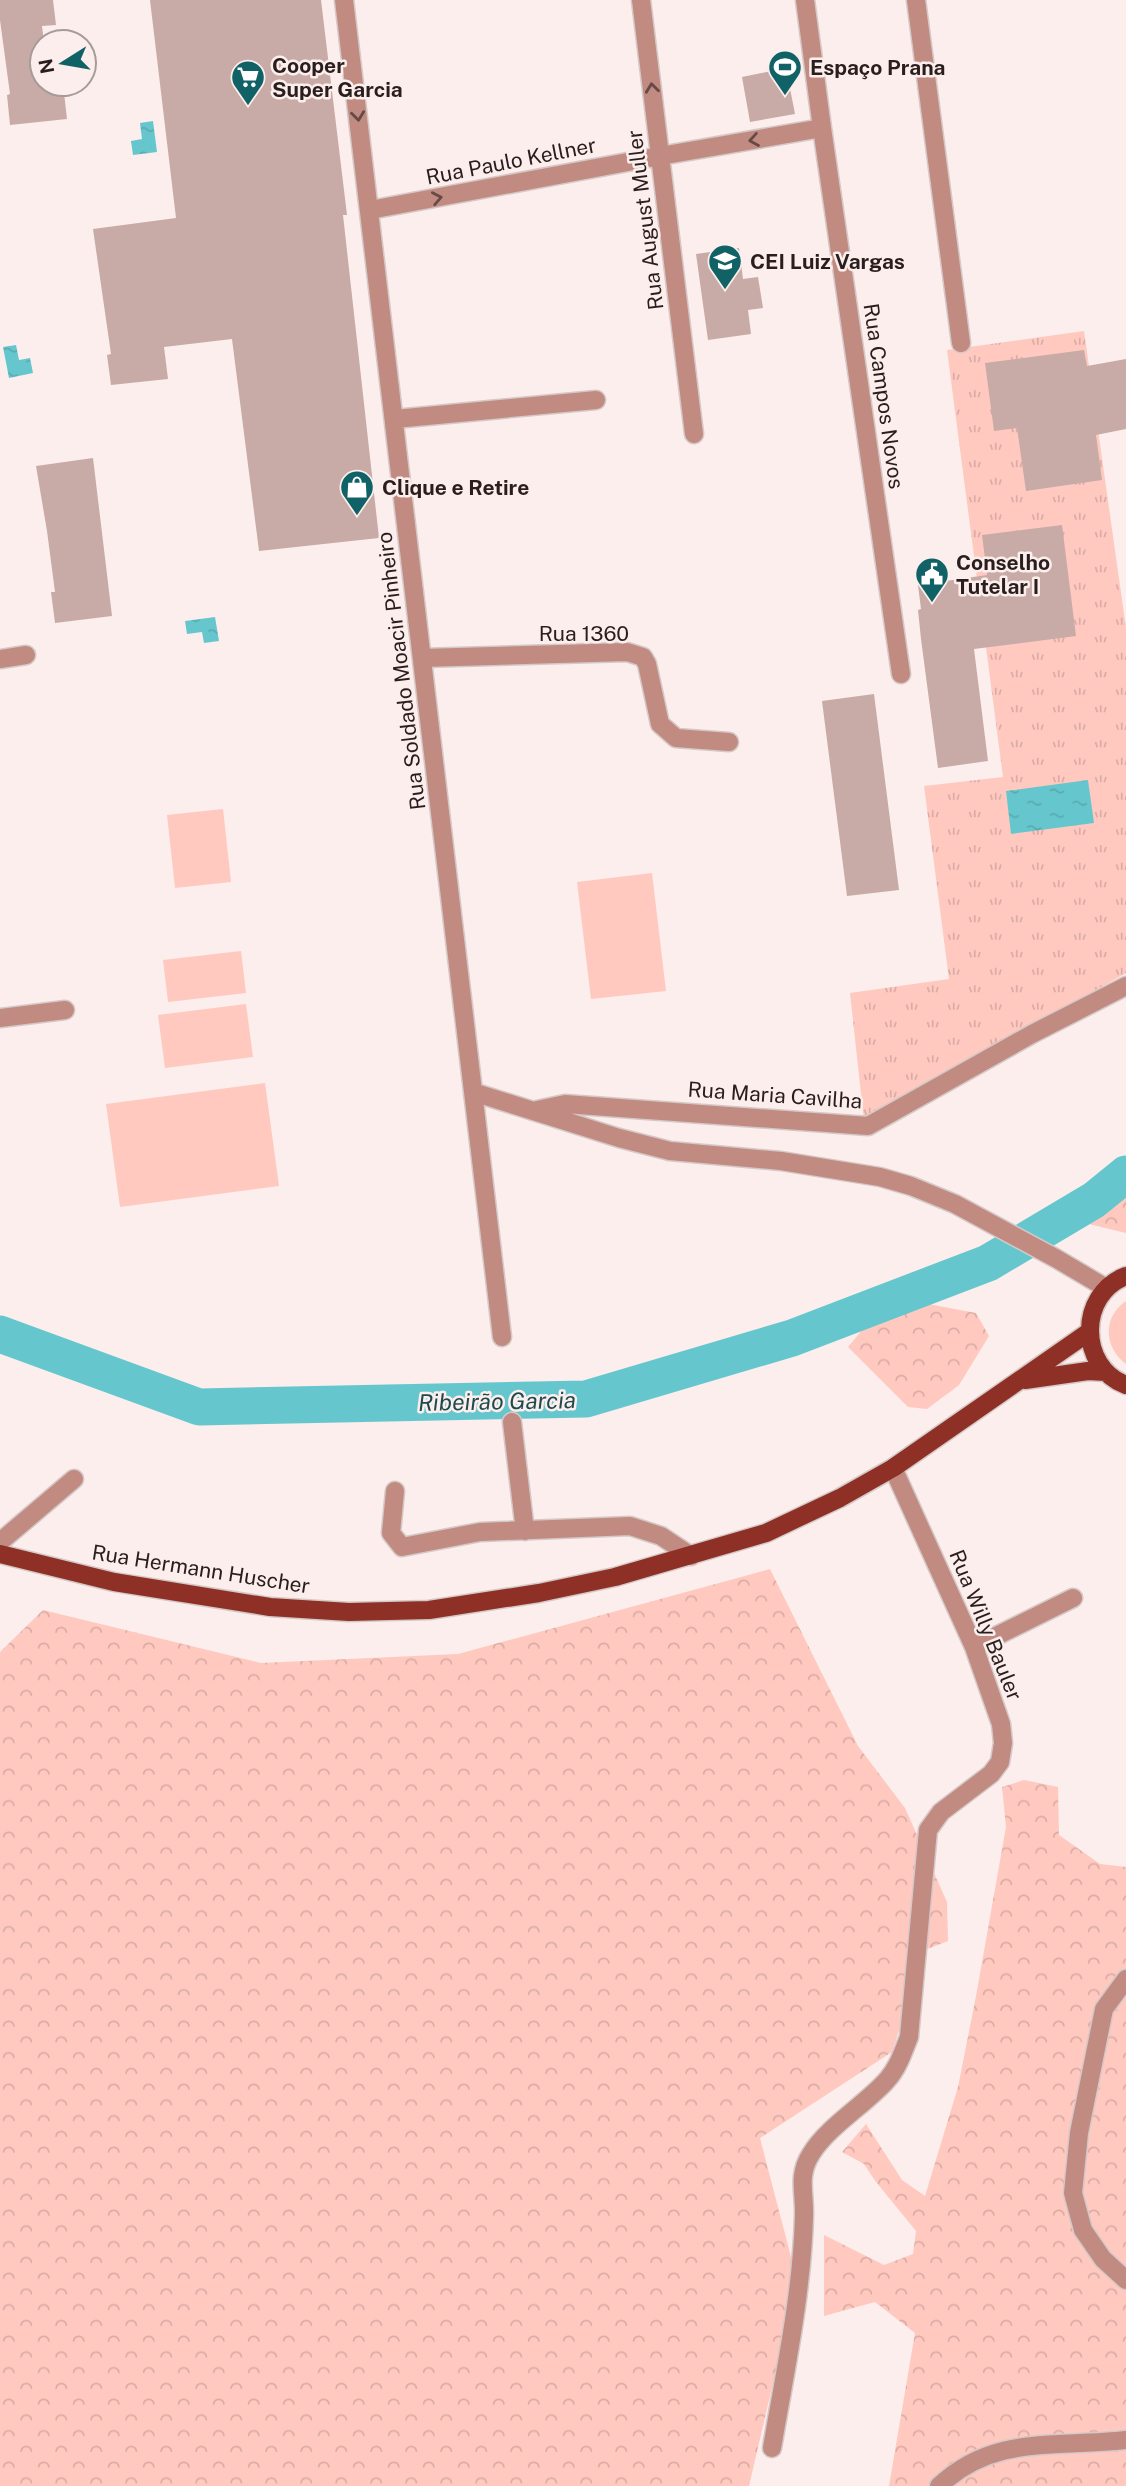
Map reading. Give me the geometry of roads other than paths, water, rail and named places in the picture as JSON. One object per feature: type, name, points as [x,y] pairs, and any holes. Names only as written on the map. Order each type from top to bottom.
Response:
[{"type":"main road","points":[[1126,1276],[1106,1288],[1093,1308],[1089,1332],[1093,1354],[1106,1372],[1126,1385]]},
{"type":"main road","name":"Rua Hermann Huscher","points":[[0,1554],[114,1582],[270,1607],[349,1612],[429,1610],[539,1593],[615,1577],[766,1533],[840,1498],[893,1468],[1089,1332]]},
{"type":"main road","name":"Rua Hermann Huscher","points":[[1018,1381],[1087,1371],[1106,1372]]},
{"type":"street","name":"Rua Soldado Moacir Pinheiro","points":[[344,0],[502,1337]]},
{"type":"street","name":"Rua August Muller","points":[[641,0],[694,434]]},
{"type":"street","name":"Rua Campos Novos","points":[[806,0],[901,674]]},
{"type":"street","points":[[916,0],[961,343]]},
{"type":"street","name":"Rua Paulo Kellner","points":[[370,210],[822,128]]},
{"type":"street","points":[[395,418],[596,400]]},
{"type":"street","name":"Rua 1360","points":[[422,658],[627,652],[643,657],[647,664],[660,724],[676,738],[729,742]]},
{"type":"street","points":[[0,659],[26,656]]},
{"type":"street","name":"Rua Maria Cavilha","points":[[473,1092],[536,1111],[565,1104],[868,1126],[1032,1034],[1126,986]]},
{"type":"street","points":[[0,1018],[65,1010]]},
{"type":"street","points":[[536,1111],[618,1138],[670,1151],[781,1161],[880,1177],[911,1186],[955,1204],[1106,1288]]},
{"type":"street","points":[[512,1422],[525,1531]]},
{"type":"street","name":"Rua Willy Bauler","points":[[772,2448],[799,2294],[805,2213],[801,2179],[811,2154],[839,2123],[888,2079],[909,2037],[928,1830],[933,1821],[991,1774],[1000,1762],[1003,1744],[1002,1724],[974,1647],[893,1468]]},
{"type":"street","points":[[0,1542],[74,1479]]},
{"type":"street","points":[[395,1491],[391,1533],[402,1547],[480,1532],[630,1526],[661,1536],[691,1556]]},
{"type":"street","points":[[974,1647],[1073,1598]]},
{"type":"street","points":[[1126,1979],[1104,2009],[1079,2133],[1073,2193],[1083,2230],[1103,2259],[1126,2280]]},
{"type":"street","points":[[939,2486],[953,2473],[985,2456],[1013,2447],[1126,2440]]},
{"type":"water","points":[[153,121],[157,152],[133,155],[131,141],[142,139],[140,123]]},
{"type":"water","points":[[16,345],[19,360],[30,358],[33,373],[9,378],[3,347]]},
{"type":"water","points":[[215,617],[219,641],[204,643],[202,632],[187,634],[185,621]]},
{"type":"water","points":[[1088,780],[1094,823],[1011,834],[1006,791]]},
{"type":"waterway","name":"Ribeirão Garcia","points":[[0,1334],[199,1407],[586,1399],[792,1338],[988,1263],[1094,1200],[1126,1174]]},
{"type":"place","name":"Espaço Prana","points":[[785,97]]},
{"type":"place","name":"Cooper Super Garcia","points":[[248,107]]},
{"type":"place","name":"CEI Luiz Vargas","points":[[725,291]]},
{"type":"place","name":"Clique e Retire","points":[[357,517]]},
{"type":"place","name":"Conselho Tutelar I","points":[[932,604]]}]
